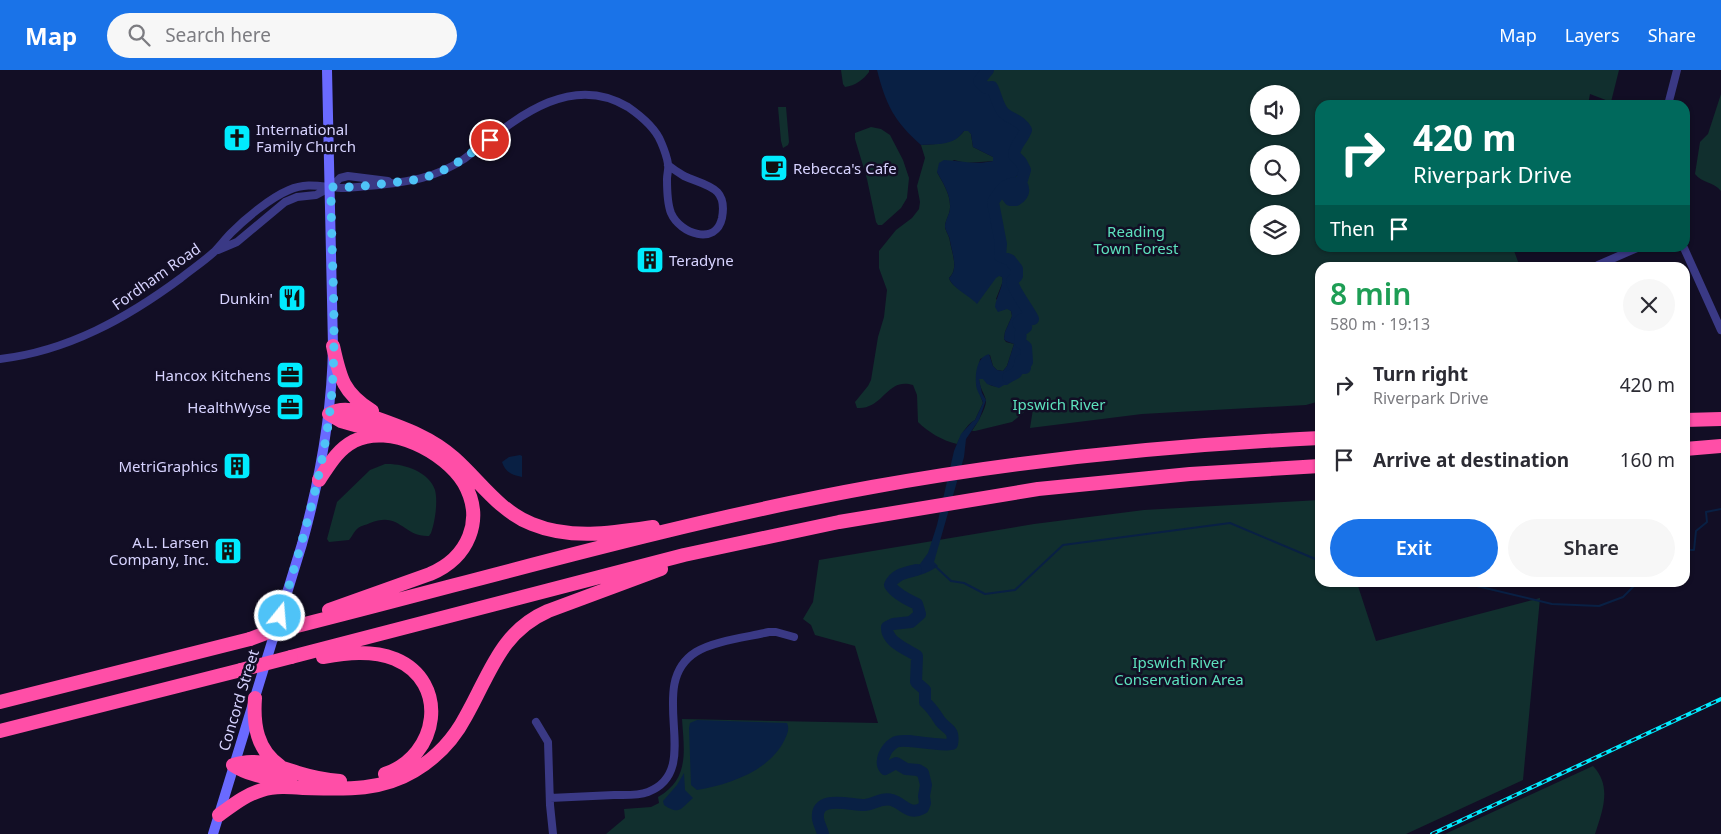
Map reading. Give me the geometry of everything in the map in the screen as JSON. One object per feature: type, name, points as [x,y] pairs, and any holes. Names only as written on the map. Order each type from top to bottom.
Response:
[{"type":"highway","points":[[298,624],[440,570],[453,562],[467,543],[472,528],[473,514],[470,499],[463,483],[454,471],[437,456],[416,445],[398,432],[349,393],[340,376],[333,346]]},
{"type":"highway","points":[[329,414],[341,421],[398,432],[415,433],[442,448],[504,507],[520,518],[540,527],[574,533],[599,534],[725,517]]},
{"type":"highway","points":[[1690,420],[1721,419]]},
{"type":"highway","points":[[318,480],[334,457],[353,442],[398,432]]},
{"type":"highway","points":[[0,702],[250,639],[298,624],[725,517],[865,488],[1059,458],[1191,445],[1315,438]]},
{"type":"highway","points":[[1690,448],[1721,446]]},
{"type":"highway","points":[[0,731],[291,659],[730,544],[839,522],[1030,490],[1125,479],[1315,466]]},
{"type":"highway","points":[[219,815],[242,798],[262,790],[281,787],[350,789],[385,783],[407,775],[430,759],[459,728],[503,646],[531,620],[575,601],[730,544]]},
{"type":"highway","points":[[234,765],[250,761],[281,767],[311,776],[333,780],[354,780],[384,774],[400,768],[416,754],[426,738],[431,721],[430,704],[424,685],[411,669],[393,659],[369,653],[291,659]]},
{"type":"highway","points":[[255,698],[254,721],[258,738],[268,755],[281,767]]},
{"type":"highway","points":[[234,765],[246,773],[256,776],[324,788]]},
{"type":"street","name":"Concord Street","points":[[213,834],[302,544],[318,480],[329,414],[333,346],[328,70]]},
{"type":"street","points":[[1669,100],[1677,70]]},
{"type":"street","points":[[331,187],[343,188],[403,182],[432,176],[451,167],[539,104],[577,93],[595,95],[624,104],[654,130],[661,141],[668,165],[667,178],[670,207],[676,221],[685,230],[695,234],[707,234],[715,231],[720,224],[722,216],[718,192],[707,184],[683,176],[668,165]]},
{"type":"street","name":"Fordham Road","points":[[0,359],[48,349],[79,339],[102,328],[152,300],[214,252],[236,242],[291,199],[316,195],[331,187],[340,178],[348,176],[403,182]]},
{"type":"street","points":[[1605,262],[1628,252]]},
{"type":"street","points":[[1686,252],[1721,330]]},
{"type":"street","points":[[550,798],[639,794],[658,786],[667,778],[674,763],[673,688],[678,672],[685,661],[695,652],[707,647],[769,632],[794,637]]},
{"type":"street","points":[[536,722],[548,742],[553,834]]},
{"type":"green space","points":[[841,70],[869,70],[869,72],[859,82],[845,87]]},
{"type":"green space","name":"Reading Town Forest","points":[[988,70],[1619,70],[1612,100],[1606,100],[1590,94],[1589,100],[1315,100],[1315,252],[1514,252],[1518,262],[1315,262],[1315,402],[1306,405],[1142,414],[1030,428],[1033,409],[1027,410],[1012,422],[972,431],[986,404],[979,379],[984,379],[991,386],[1000,386],[1017,378],[1016,373],[1019,368],[1024,368],[1020,364],[1026,353],[1026,348],[1020,342],[1021,331],[1025,325],[1021,326],[1018,323],[1030,314],[1014,287],[1012,281],[1015,278],[1004,259],[1000,256],[1000,233],[993,202],[1008,183],[1019,174],[1021,162],[1014,155],[1014,150],[1023,137],[1016,119],[1005,113],[986,88],[979,83],[979,78]]},
{"type":"green space","points":[[1721,94],[1721,191],[1695,174],[1700,142],[1708,134]]},
{"type":"green space","points":[[778,107],[786,107],[789,142],[783,148],[781,141]]},
{"type":"green space","points":[[871,127],[881,129],[890,135],[903,160],[909,178],[907,198],[901,208],[882,225],[878,225],[876,222],[867,179],[855,139],[855,133]]},
{"type":"green space","points":[[964,131],[969,131],[971,134],[973,147],[993,157],[994,161],[966,163],[954,160],[937,172],[946,189],[950,203],[945,227],[950,240],[954,270],[949,278],[955,286],[971,296],[999,275],[1002,277],[1003,281],[996,299],[1011,311],[1012,316],[1004,339],[1006,342],[1014,344],[1007,366],[1003,371],[997,370],[993,366],[990,355],[980,359],[976,383],[983,403],[975,420],[966,427],[957,444],[936,436],[918,422],[917,395],[913,385],[899,384],[875,403],[866,407],[857,408],[855,402],[871,380],[878,337],[884,317],[887,290],[879,268],[879,251],[896,230],[912,218],[919,209],[920,202],[917,186],[925,158],[921,145],[950,141],[956,139]]},
{"type":"green space","points":[[385,464],[407,467],[421,473],[432,483],[436,495],[436,506],[434,523],[429,536],[413,533],[395,522],[380,520],[359,528],[349,540],[329,542],[327,539],[337,502],[370,470]]},
{"type":"green space","name":"Ipswich River Conservation Area","points":[[1315,500],[1315,587],[1358,587],[1376,641],[1540,598],[1523,780],[1406,834],[606,834],[625,818],[624,809],[651,807],[659,803],[658,797],[676,782],[683,763],[684,753],[682,719],[878,723],[855,646],[815,635],[811,625],[803,619],[813,602],[819,560],[1034,524],[1144,510]]},
{"type":"green space","points":[[1593,766],[1599,774],[1604,790],[1603,807],[1595,834],[1445,834]]},
{"type":"water","points":[[877,70],[988,70],[979,78],[979,83],[986,88],[992,87],[1004,113],[1022,124],[1026,130],[1014,153],[1023,166],[1022,172],[1006,186],[993,202],[1001,244],[1000,256],[1010,260],[1017,269],[1017,276],[1012,281],[1013,284],[1026,304],[1026,309],[1033,317],[1033,319],[1029,320],[1022,319],[1018,323],[1026,327],[1021,331],[1020,342],[1026,347],[1027,362],[1021,360],[1020,364],[1025,366],[1025,368],[1019,368],[1016,374],[1017,378],[999,388],[987,384],[983,379],[979,379],[982,393],[986,400],[979,420],[966,439],[964,457],[934,562],[938,566],[915,576],[905,577],[900,577],[899,570],[920,564],[928,553],[937,525],[954,451],[961,434],[975,420],[983,403],[976,384],[979,362],[989,354],[993,366],[997,370],[1003,371],[1007,366],[1014,344],[1004,339],[1012,316],[1011,311],[1007,309],[998,312],[995,307],[1002,284],[1002,277],[996,278],[977,304],[958,289],[949,278],[954,270],[950,239],[945,227],[950,203],[946,189],[937,172],[939,163],[944,160],[981,163],[993,161],[993,157],[973,147],[971,134],[968,131],[964,131],[950,142],[921,145],[904,128],[892,112]]},
{"type":"water","points":[[522,456],[522,477],[509,472],[502,462],[509,457]]},
{"type":"water","points":[[697,720],[787,723],[788,730],[777,752],[758,768],[734,780],[697,790],[691,785],[689,728],[690,723]]},
{"type":"water","points":[[684,773],[685,790],[693,798],[683,808],[674,810],[664,805],[663,801],[677,785]]},
{"type":"waterway","name":"Ipswich River","points":[[988,70],[979,81],[986,88],[992,87],[1004,113],[1022,124],[1026,130],[1015,149],[1014,155],[1021,162],[1025,170],[1021,183],[1023,188],[1022,194],[1016,200],[1010,200],[1007,196],[1017,189],[1018,186],[1016,183],[1012,183],[1002,189],[993,202],[1001,244],[1000,256],[1010,260],[1017,269],[1017,276],[1012,281],[1013,285],[1033,319],[1022,319],[1018,323],[1026,327],[1021,331],[1020,342],[1026,347],[1027,362],[1021,360],[1020,364],[1025,366],[1025,368],[1019,368],[1016,373],[1008,377]]},
{"type":"waterway","points":[[1690,550],[1694,550],[1696,531],[1707,522],[1706,512],[1721,509]]},
{"type":"waterway","points":[[935,566],[951,581],[964,583],[985,594],[1015,590],[1063,545],[1230,523],[1315,559]]},
{"type":"waterway","name":"Ipswich River","points":[[823,834],[818,819],[819,811],[822,806],[828,803],[865,805],[888,799],[910,810],[914,811],[923,808],[926,785],[923,773],[918,770],[906,769],[896,763],[885,769],[883,766],[884,755],[891,745],[900,741],[952,744],[953,739],[950,730],[925,702],[925,690],[916,682],[917,656],[893,641],[888,632],[887,627],[893,624],[911,622],[920,614],[917,604],[898,593],[890,585],[898,576],[916,570]]},
{"type":"waterway","points":[[1481,587],[1552,604],[1599,606],[1623,597],[1633,587]]},
{"type":"railway","points":[[1432,834],[1721,699]]},
{"type":"place","name":"International Family Church","points":[[237,138]]},
{"type":"place","name":"Rebecca's Cafe","points":[[774,168]]},
{"type":"place","name":"Teradyne","points":[[650,260]]},
{"type":"place","name":"Dunkin'","points":[[292,298]]},
{"type":"place","name":"Hancox Kitchens","points":[[290,375]]},
{"type":"place","name":"HealthWyse","points":[[290,407]]},
{"type":"place","name":"MetriGraphics","points":[[237,466]]},
{"type":"place","name":"A.L. Larsen Company, Inc.","points":[[228,551]]},
{"type":"route","points":[[280,616],[313,503],[323,457],[332,390],[331,187],[356,187],[422,179],[451,167],[490,140]]}]
